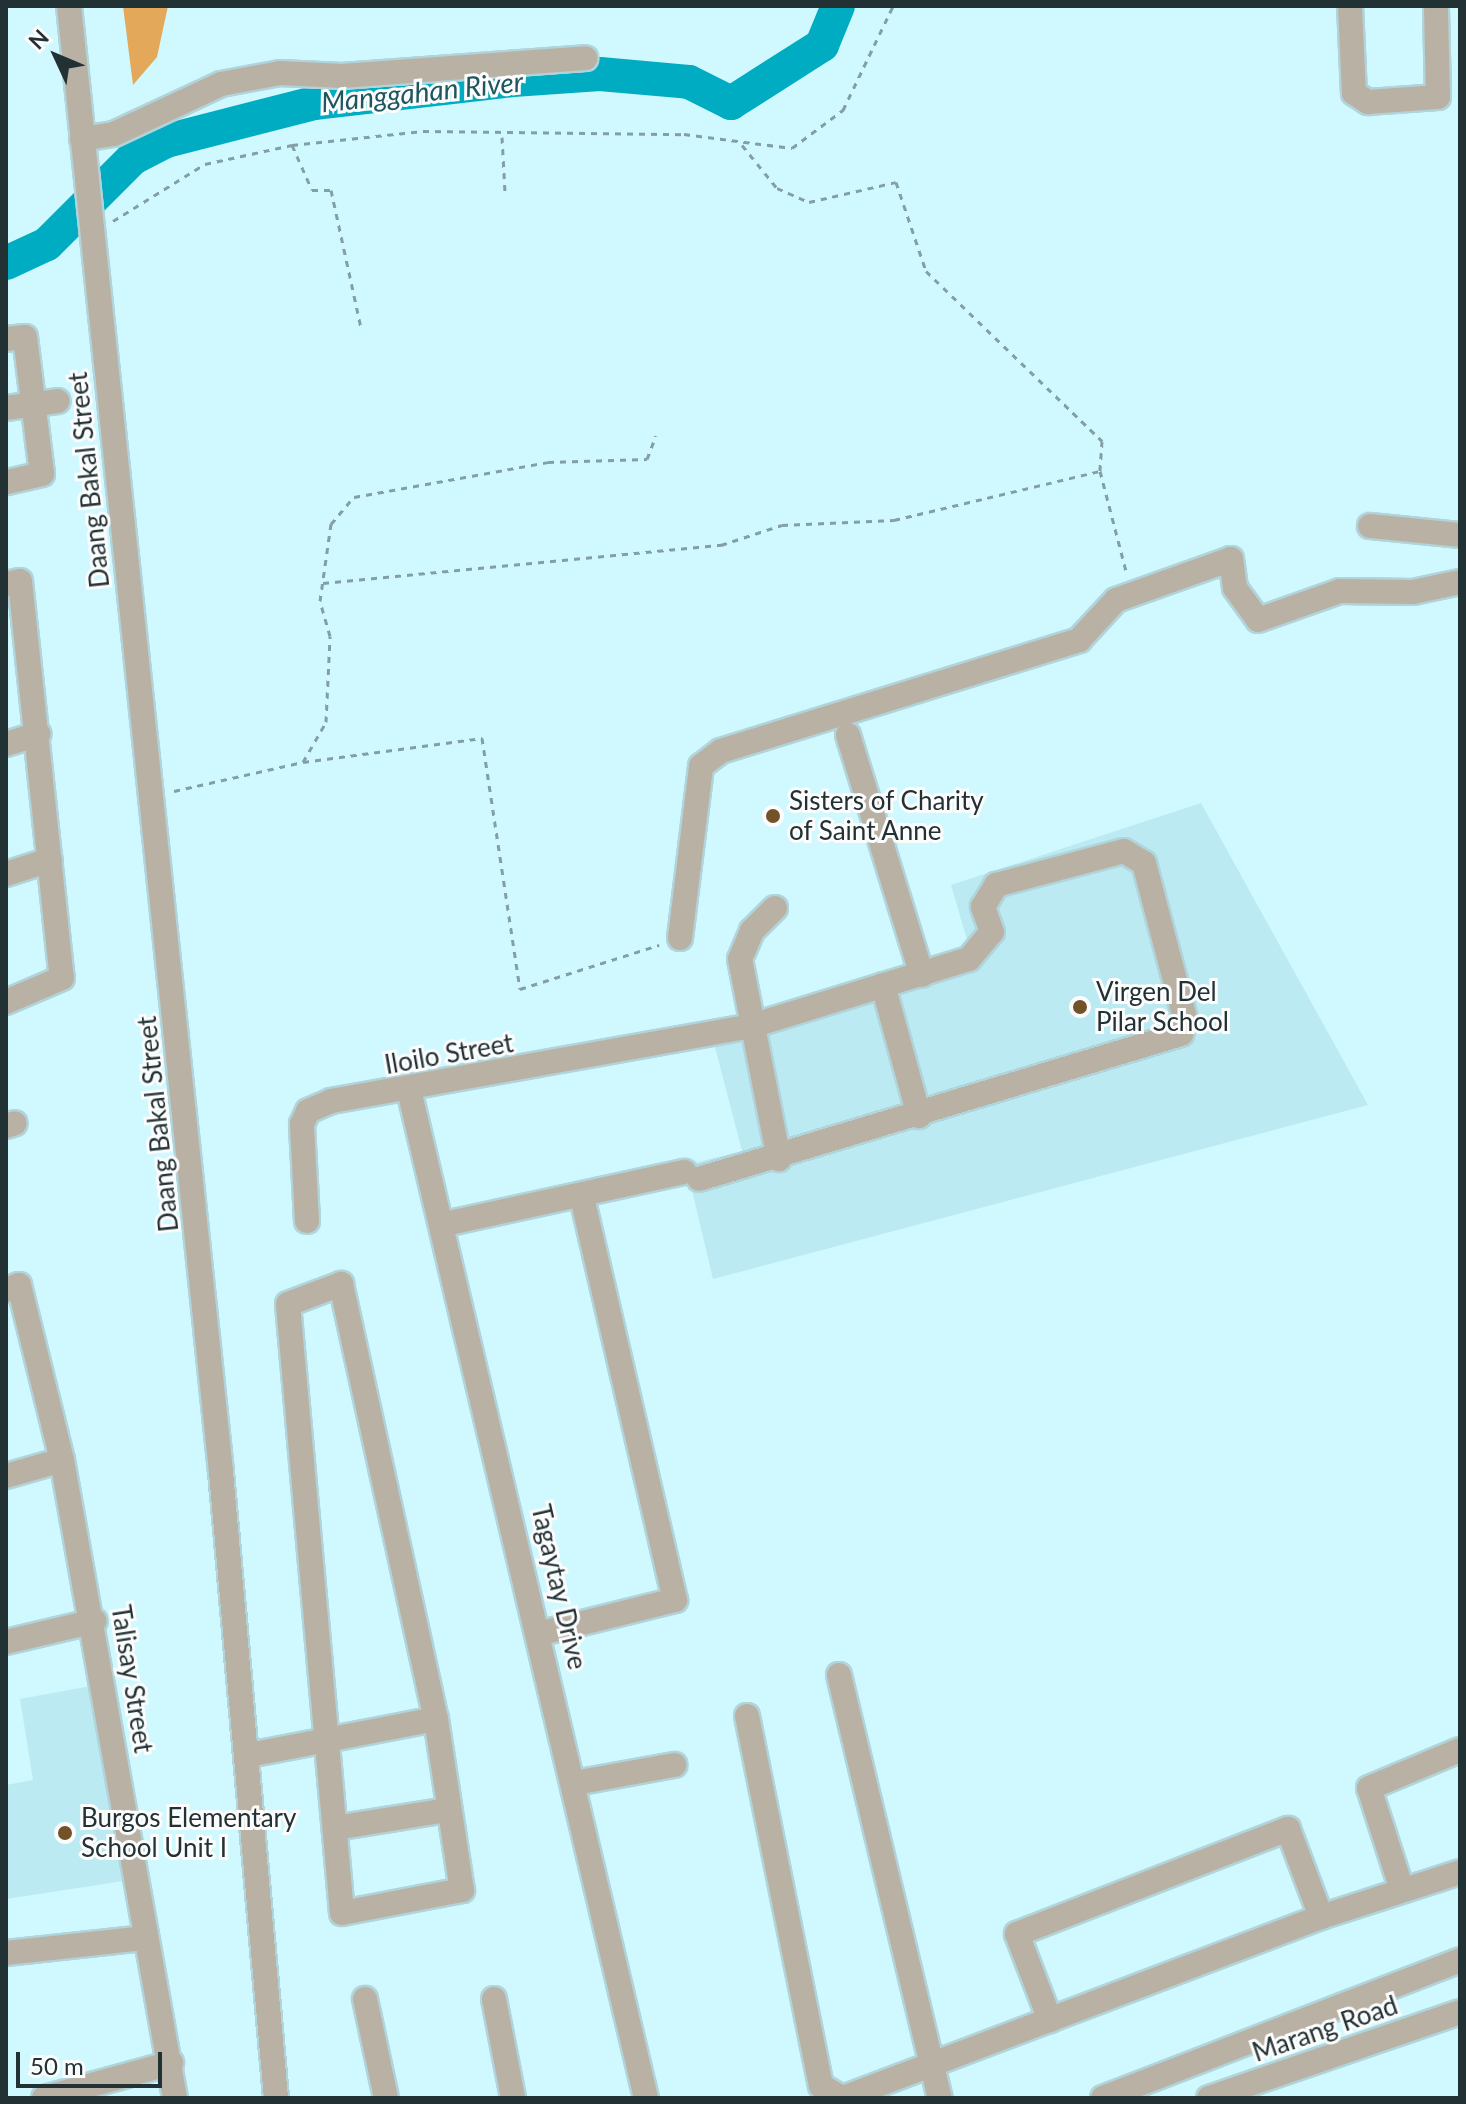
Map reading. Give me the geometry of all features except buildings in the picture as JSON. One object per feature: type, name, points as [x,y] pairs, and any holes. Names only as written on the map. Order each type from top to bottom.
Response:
[{"type":"street","name":"Daang Bakal Street","points":[[69,6],[96,290],[153,795],[249,1755],[276,2098]]},
{"type":"street","points":[[1350,6],[1351,76],[1359,100],[1436,99],[1450,60],[1436,6]]},
{"type":"street","points":[[83,142],[114,134],[221,84],[280,73],[342,76],[585,58]]},
{"type":"street","points":[[6,339],[25,337],[42,474],[6,482]]},
{"type":"street","points":[[6,408],[31,402],[58,401]]},
{"type":"street","points":[[1370,526],[1460,535]]},
{"type":"street","points":[[680,938],[701,766],[721,751],[1079,640],[1116,600],[1231,559],[1235,588],[1258,620],[1340,591],[1413,592],[1460,582]]},
{"type":"street","points":[[6,1002],[62,978],[39,734],[13,582]]},
{"type":"street","points":[[6,744],[39,734]]},
{"type":"street","points":[[848,735],[922,975]]},
{"type":"street","name":"Iloilo Street","points":[[307,1221],[301,1137],[308,1111],[712,1036],[922,975],[982,950],[992,932],[986,894],[996,885],[1134,853],[1144,863],[1185,1018],[1181,1034],[1147,1049],[919,1116]]},
{"type":"street","points":[[6,874],[50,860]]},
{"type":"street","points":[[775,908],[752,931],[740,959],[748,1027],[779,1159]]},
{"type":"street","points":[[445,1224],[779,1159],[919,1116],[883,985]]},
{"type":"street","name":"Tagaytay Drive","points":[[409,1090],[445,1224],[542,1633],[646,2098]]},
{"type":"street","points":[[542,1633],[675,1600],[582,1196]]},
{"type":"street","points":[[341,1284],[436,1719],[447,1810],[462,1890],[342,1913],[335,1828],[323,1743],[288,1304],[341,1284]]},
{"type":"street","name":"Talisay Street","points":[[6,1290],[19,1285],[62,1460],[95,1621],[145,1938],[171,2063],[175,2098]]},
{"type":"street","points":[[6,1476],[62,1460]]},
{"type":"street","points":[[6,1642],[95,1621]]},
{"type":"street","points":[[839,1675],[930,2067],[940,2098]]},
{"type":"street","points":[[747,1716],[821,2086],[842,2098],[1321,1917],[1460,1872]]},
{"type":"street","points":[[249,1755],[436,1719]]},
{"type":"street","points":[[1402,1890],[1369,1788],[1460,1750]]},
{"type":"street","points":[[575,1783],[674,1765]]},
{"type":"street","points":[[335,1828],[447,1810]]},
{"type":"street","points":[[1050,2020],[1017,1934],[1288,1829],[1321,1917]]},
{"type":"street","points":[[6,1953],[145,1938]]},
{"type":"street","points":[[1103,2098],[1460,1960]]},
{"type":"street","points":[[365,1999],[386,2098]]},
{"type":"street","points":[[494,1999],[513,2098]]},
{"type":"street","name":"Marang Road","points":[[1209,2098],[1460,2012]]},
{"type":"street","points":[[44,2098],[171,2063]]},
{"type":"path","points":[[91,233],[176,187],[205,164],[292,145],[423,131],[502,137],[684,134],[742,145],[792,148],[843,110],[893,6]]},
{"type":"path","points":[[502,137],[505,192]]},
{"type":"path","points":[[292,145],[312,190],[331,190],[361,328]]},
{"type":"path","points":[[742,145],[777,188],[809,202],[896,182],[926,271],[1102,441],[1100,471],[1132,594]]},
{"type":"path","points":[[303,762],[326,722],[330,636],[323,583],[331,524],[354,497],[548,462],[647,459],[656,436]]},
{"type":"path","points":[[323,583],[721,545],[782,525],[894,520],[1100,471]]},
{"type":"path","points":[[153,795],[303,762],[482,738],[520,989],[680,938]]},
{"type":"shaded area","points":[[123,6],[168,6],[157,57],[133,85]]},
{"type":"shaded area","name":"Virgen Del Pilar School","points":[[1201,803],[1368,1105],[713,1279],[686,1165],[742,1151],[715,1047],[975,967],[951,885]]},
{"type":"shaded area","name":"Burgos Elementary School Unit I","points":[[102,1684],[130,1880],[6,1899],[6,1785],[33,1780],[20,1699]]},
{"type":"waterway","name":"Manggahan River","points":[[6,263],[47,244],[133,158],[166,141],[314,103],[513,80],[600,74],[689,82],[731,103],[822,45],[838,6]]},
{"type":"place","name":"Sisters of Charity of Saint Anne","points":[[773,816]]},
{"type":"place","name":"Virgen Del Pilar School","points":[[1080,1007]]},
{"type":"place","name":"Burgos Elementary School Unit I","points":[[65,1833]]}]
